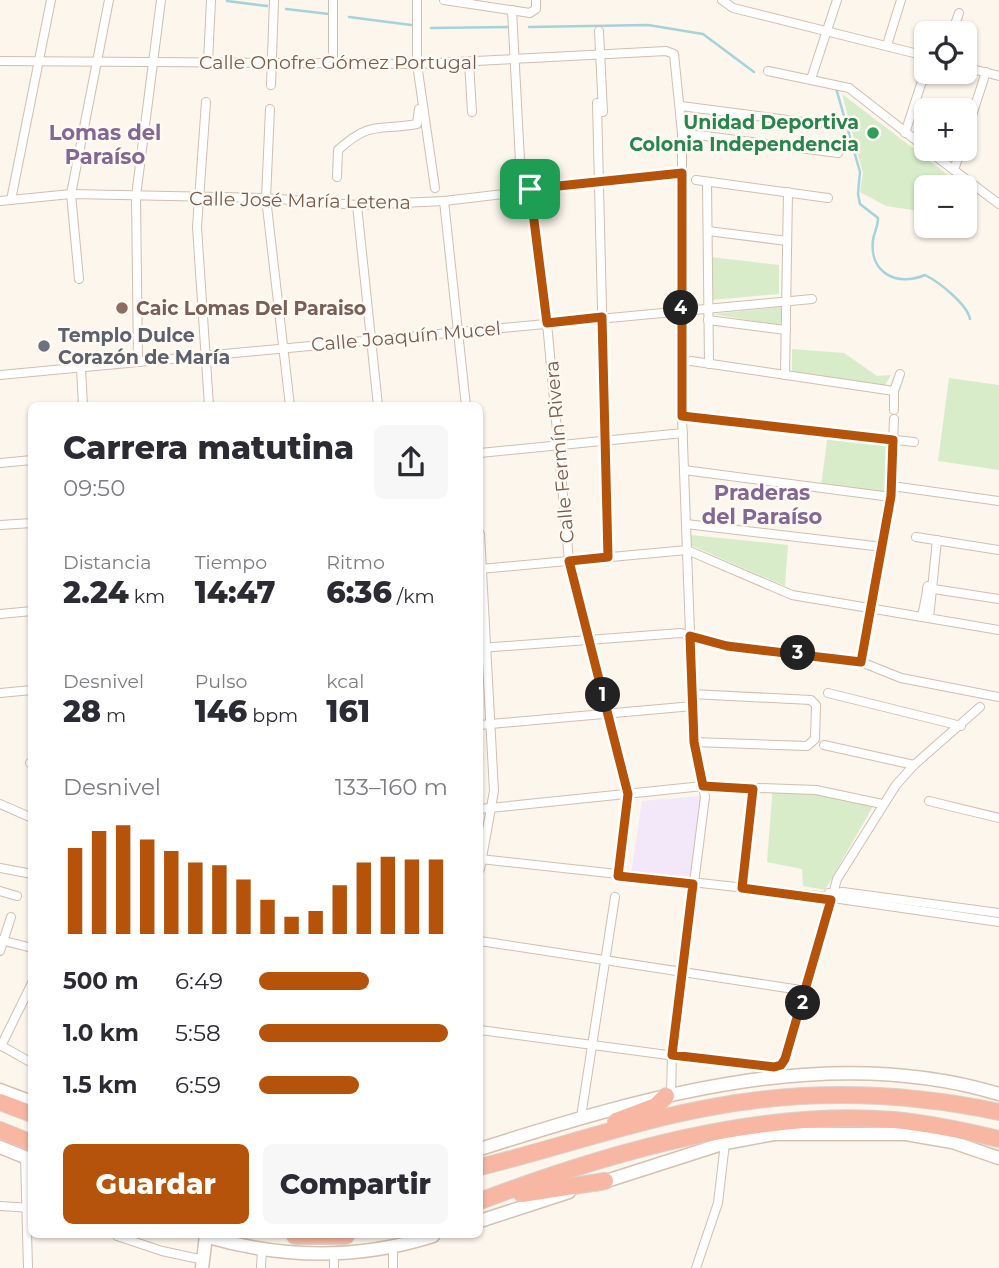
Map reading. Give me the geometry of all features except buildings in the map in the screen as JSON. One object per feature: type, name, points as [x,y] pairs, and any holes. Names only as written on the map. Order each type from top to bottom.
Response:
[{"type":"highway","points":[[550,1149],[656,1106],[669,1095]]},
{"type":"highway","points":[[483,1166],[711,1107],[806,1095],[879,1095],[999,1112]]},
{"type":"highway","points":[[0,1102],[28,1112]]},
{"type":"highway","points":[[483,1199],[509,1188],[679,1140],[776,1123],[818,1119],[895,1120],[999,1139]]},
{"type":"highway","points":[[0,1130],[28,1151]]},
{"type":"highway","points":[[483,1200],[605,1181]]},
{"type":"street","points":[[11,200],[51,0]]},
{"type":"street","points":[[79,279],[71,194],[99,62],[109,0]]},
{"type":"street","points":[[138,362],[136,196],[160,0]]},
{"type":"street","points":[[208,62],[211,0]]},
{"type":"street","points":[[271,85],[274,0]]},
{"type":"street","points":[[333,0],[333,62]]},
{"type":"street","points":[[417,0],[418,67],[435,188]]},
{"type":"street","points":[[444,0],[530,13],[536,4]]},
{"type":"street","points":[[722,0],[742,10],[914,53]]},
{"type":"street","points":[[740,0],[742,10]]},
{"type":"street","points":[[811,79],[836,0]]},
{"type":"street","points":[[887,46],[901,0]]},
{"type":"street","points":[[512,10],[520,161]]},
{"type":"street","points":[[956,21],[959,13]]},
{"type":"street","points":[[599,32],[603,112]]},
{"type":"street","name":"Calle Onofre Gómez Portugal","points":[[0,61],[270,61],[418,67],[666,51],[674,54],[681,106]]},
{"type":"street","points":[[469,62],[472,112]]},
{"type":"street","points":[[337,177],[338,150],[356,134],[373,127],[417,124],[419,115],[415,79],[418,67]]},
{"type":"street","points":[[977,70],[999,75]]},
{"type":"street","points":[[768,71],[849,88],[914,139]]},
{"type":"street","points":[[977,99],[986,72]]},
{"type":"street","points":[[905,132],[921,84]]},
{"type":"street","points":[[206,102],[197,227],[209,402]]},
{"type":"street","points":[[597,103],[608,557]]},
{"type":"street","points":[[669,1095],[705,797],[694,742],[682,416],[681,106],[818,124]]},
{"type":"street","points":[[270,109],[266,198],[289,402]]},
{"type":"street","points":[[682,133],[838,153]]},
{"type":"street","points":[[943,161],[999,204]]},
{"type":"street","points":[[954,170],[957,161]]},
{"type":"street","name":"Calle José María Letena","points":[[0,201],[71,194],[266,198],[357,205],[444,201],[682,173]]},
{"type":"street","points":[[696,180],[828,198]]},
{"type":"street","points":[[707,182],[709,364]]},
{"type":"street","name":"Calle Fermín Rivera","points":[[530,189],[547,323],[569,561],[628,794],[618,876]]},
{"type":"street","points":[[785,375],[788,192]]},
{"type":"street","points":[[444,201],[466,402]]},
{"type":"street","points":[[357,205],[379,402]]},
{"type":"street","points":[[708,231],[787,241]]},
{"type":"street","name":"Calle Joaquín Mucel","points":[[0,375],[812,299]]},
{"type":"street","points":[[708,320],[786,330]]},
{"type":"street","points":[[691,361],[894,391]]},
{"type":"street","points":[[81,368],[83,402]]},
{"type":"street","points":[[861,662],[884,547],[891,496],[894,391],[900,374]]},
{"type":"street","points":[[682,416],[914,442]]},
{"type":"street","points":[[483,453],[683,433]]},
{"type":"street","points":[[0,463],[28,460]]},
{"type":"street","points":[[684,470],[891,496]]},
{"type":"street","points":[[892,486],[999,501]]},
{"type":"street","points":[[0,526],[28,523]]},
{"type":"street","points":[[686,524],[884,547]]},
{"type":"street","points":[[916,537],[999,550]]},
{"type":"street","points":[[926,618],[937,540]]},
{"type":"street","points":[[483,568],[687,550],[792,595],[999,630]]},
{"type":"street","points":[[931,586],[999,599]]},
{"type":"street","points":[[0,614],[28,611]]},
{"type":"street","points":[[483,845],[491,807],[490,724],[483,647],[675,632],[727,646],[861,662],[901,678],[999,697]]},
{"type":"street","points":[[0,693],[28,690]]},
{"type":"street","points":[[828,693],[961,726]]},
{"type":"street","points":[[692,694],[811,700],[816,705],[812,744],[694,742]]},
{"type":"street","points":[[483,725],[693,706]]},
{"type":"street","points":[[483,1030],[758,1067],[781,1065],[807,991],[837,879],[882,804],[914,765],[980,707]]},
{"type":"street","points":[[824,745],[914,765]]},
{"type":"street","points":[[483,808],[703,786],[816,790],[882,804]]},
{"type":"street","points":[[742,888],[753,789]]},
{"type":"street","points":[[929,801],[999,818]]},
{"type":"street","points":[[0,804],[28,816]]},
{"type":"street","points":[[483,859],[693,884],[999,913]]},
{"type":"street","points":[[0,868],[28,873]]},
{"type":"street","points":[[0,891],[16,896]]},
{"type":"street","points":[[832,896],[999,922]]},
{"type":"street","points":[[581,1117],[615,897]]},
{"type":"street","points":[[0,951],[11,917]]},
{"type":"street","points":[[2,940],[28,947]]},
{"type":"street","points":[[483,941],[807,991]]},
{"type":"street","points":[[28,991],[0,1045],[28,1061]]},
{"type":"street","points":[[483,1148],[581,1117],[669,1095],[801,1076],[853,1073],[939,1082],[999,1094]]},
{"type":"street","points":[[0,1090],[28,1100]]},
{"type":"street","points":[[483,1220],[724,1143],[774,1134],[879,1132],[932,1138],[995,1156]]},
{"type":"street","points":[[696,1268],[718,1203],[724,1143]]},
{"type":"street","points":[[0,1147],[28,1153]]},
{"type":"street","points":[[0,1206],[28,1207],[28,1268]]},
{"type":"street","points":[[123,1238],[203,1264],[206,1238]]},
{"type":"street","points":[[215,1238],[334,1261],[426,1238]]},
{"type":"street","points":[[393,1248],[393,1268]]},
{"type":"street","points":[[261,1268],[262,1249]]},
{"type":"shaded area","points":[[701,796],[690,881],[631,874],[642,801]]},
{"type":"green space","name":"Unidad Deportiva Colonia Independencia","points":[[842,94],[914,149],[914,161],[930,161],[948,175],[914,175],[914,210],[886,206],[860,192],[863,173]]},
{"type":"green space","points":[[711,257],[779,265],[779,294],[711,300]]},
{"type":"green space","points":[[781,307],[781,326],[713,314]]},
{"type":"green space","points":[[792,349],[844,353],[877,376],[891,375],[884,387],[792,373]]},
{"type":"green space","points":[[949,378],[999,385],[999,470],[938,461]]},
{"type":"green space","points":[[828,433],[892,441],[891,495],[821,486]]},
{"type":"green space","points":[[691,535],[788,545],[785,586],[690,545]]},
{"type":"green space","points":[[773,785],[876,801],[825,890],[803,886],[802,869],[767,862]]},
{"type":"waterway","points":[[227,1],[267,6]]},
{"type":"waterway","points":[[286,9],[329,14]]},
{"type":"waterway","points":[[349,17],[411,25]]},
{"type":"waterway","points":[[529,27],[648,25],[703,34],[754,72]]},
{"type":"waterway","points":[[431,28],[510,27]]},
{"type":"waterway","points":[[836,88],[860,172],[860,204],[878,218],[873,240],[875,261],[880,269],[895,278],[925,275],[931,278],[958,300],[970,319]]},
{"type":"place","name":"Unidad Deportiva Colonia Independencia","points":[[873,133]]},
{"type":"place","name":"Caic Lomas Del Paraiso","points":[[122,308]]},
{"type":"place","name":"Templo Dulce Corazón de María","points":[[44,346]]},
{"type":"district","name":"Lomas del Paraíso","points":[[105,145]]},
{"type":"district","name":"Praderas del Paraíso","points":[[762,505]]},
{"type":"route","points":[[682,173],[682,416],[893,440],[891,496],[884,547],[861,662],[837,657],[727,646],[690,636],[694,742],[703,786],[753,789],[742,888],[819,896],[831,900],[807,991],[785,1059],[781,1065],[774,1067],[672,1055],[693,884],[618,876],[628,794],[569,561],[608,557],[602,317],[547,323],[530,189],[682,173]]}]
